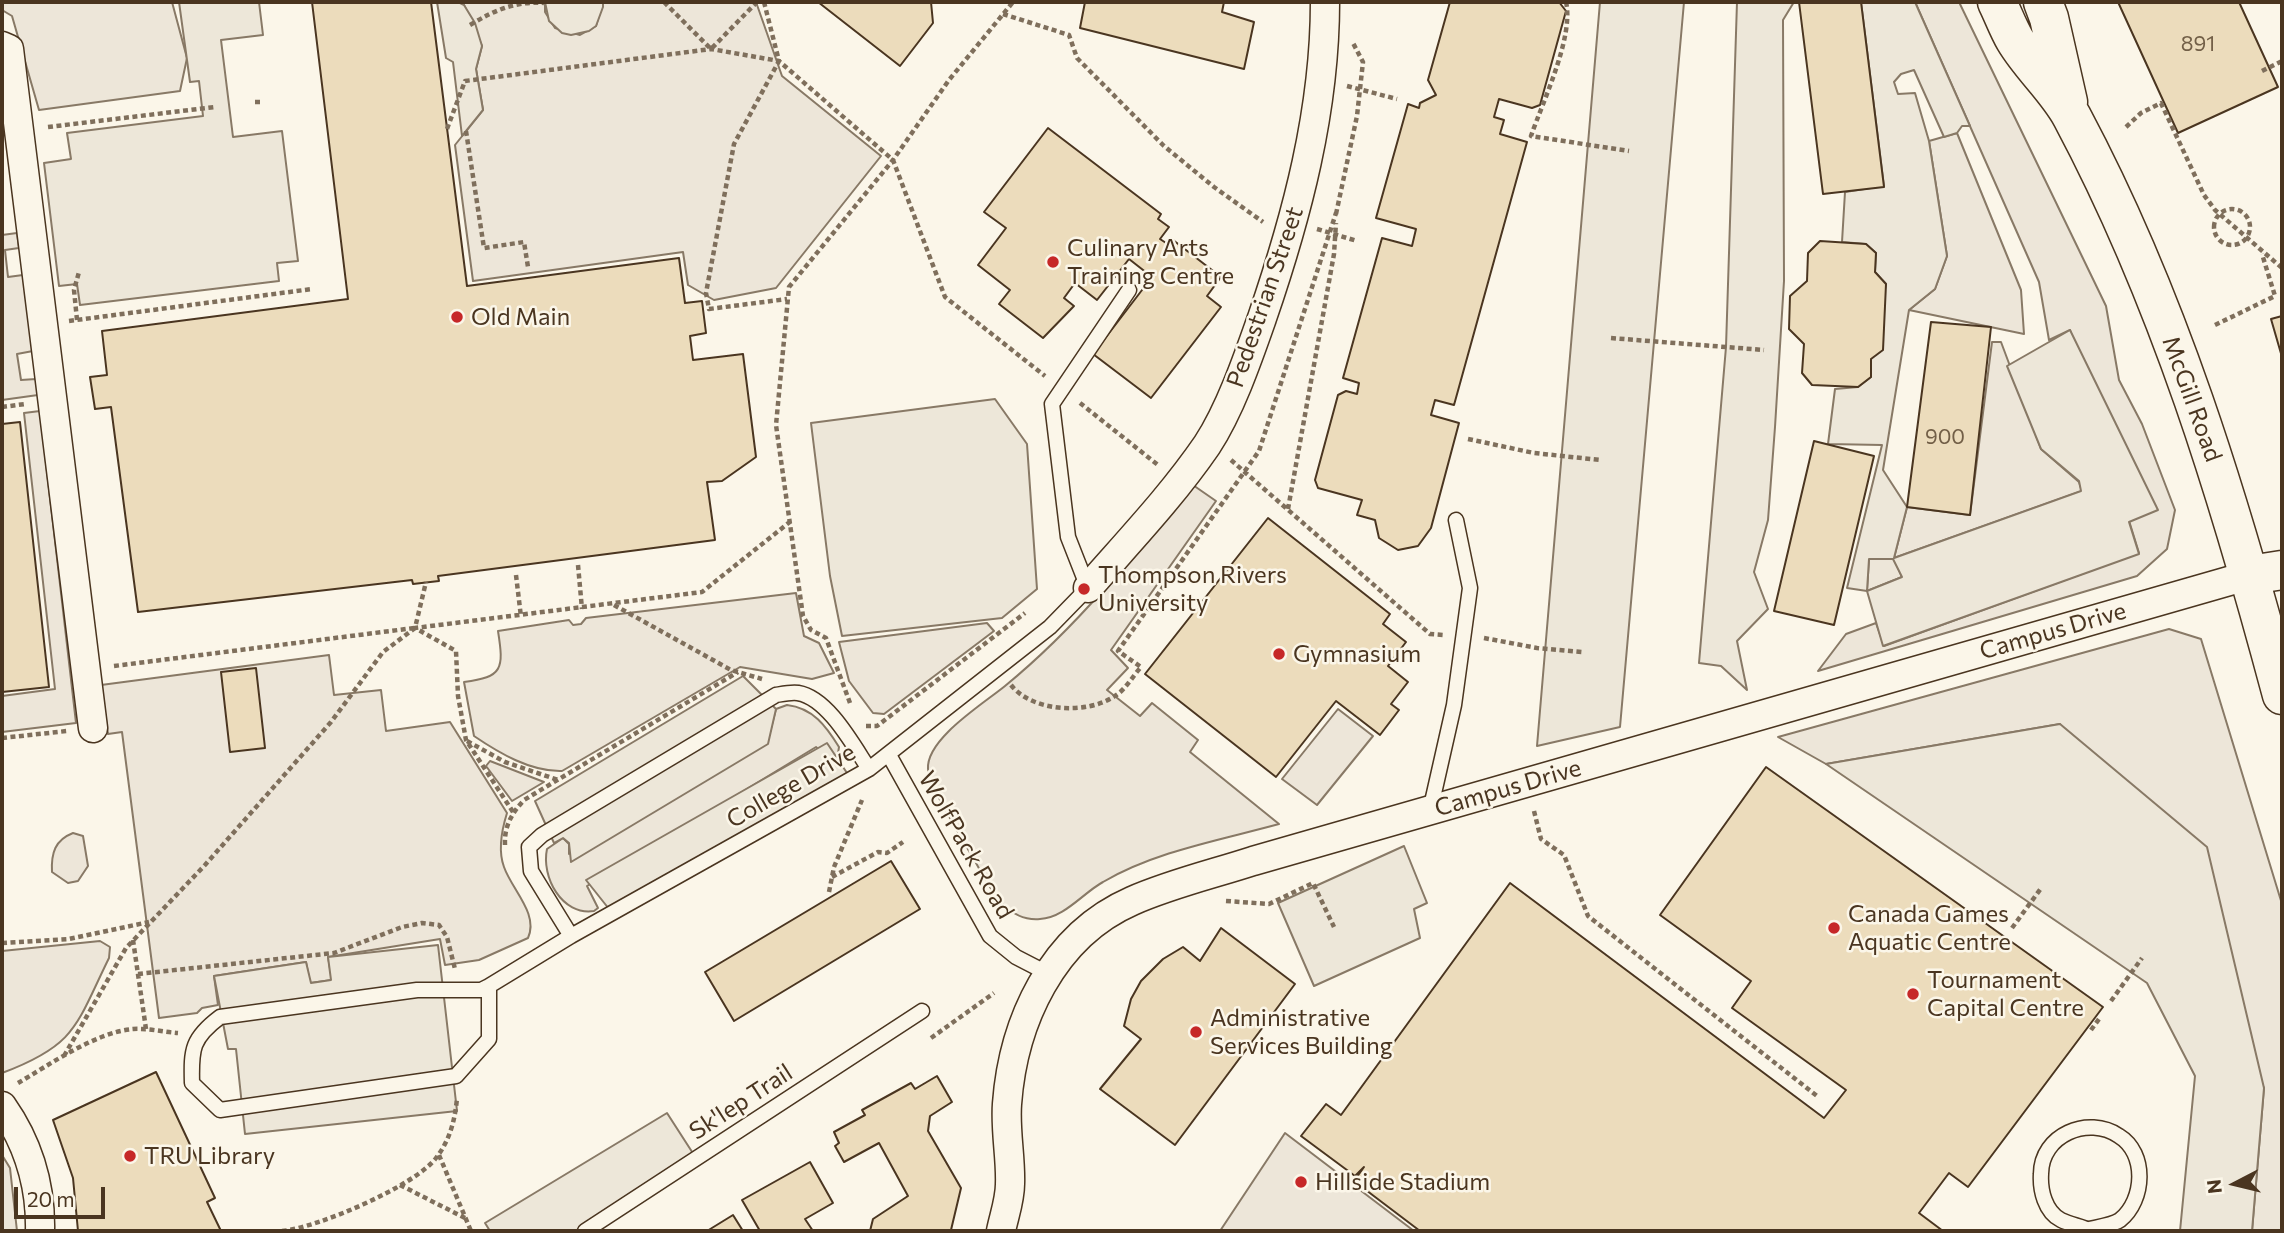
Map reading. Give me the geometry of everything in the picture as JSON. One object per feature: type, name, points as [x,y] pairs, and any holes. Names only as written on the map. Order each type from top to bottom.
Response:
[{"type":"main road","name":"McGill Road","points":[[1997,2],[2015,41],[2071,114]]},
{"type":"main road","name":"McGill Road","points":[[2043,2],[2071,114],[2142,267],[2266,572],[2282,695]]},
{"type":"street","name":"Pedestrian Street","points":[[1088,588],[1208,443],[1247,360],[1300,197],[1320,79],[1325,2]]},
{"type":"street","points":[[2,46],[9,50],[93,728]]},
{"type":"street","name":"Campus Drive","points":[[1000,1231],[1010,1186],[1007,1107],[1011,1068],[1029,1004],[1047,973],[1100,918],[1132,901],[1254,861],[2266,572]]},
{"type":"street","points":[[7,1096],[32,1167],[38,1193],[40,1231]]},
{"type":"lane","points":[[1088,588],[1068,537],[1052,404],[1129,290]]},
{"type":"lane","points":[[1430,810],[1454,705],[1470,588],[1457,520]]},
{"type":"lane","name":"College Drive","points":[[489,986],[571,936],[869,769],[1050,627],[1088,588]]},
{"type":"lane","points":[[571,936],[531,872],[528,847],[776,695],[799,693],[816,702],[836,719],[869,769]]},
{"type":"lane","name":"WolfPack Road","points":[[889,755],[990,936],[1016,957],[1047,973]]},
{"type":"lane","points":[[489,986],[489,1039],[456,1076],[220,1110],[192,1083],[191,1055],[199,1033],[220,1017],[417,990],[481,990],[489,986]]},
{"type":"lane","name":"Sk'lep Trail","points":[[584,1231],[922,1011]]},
{"type":"lane","points":[[2090,1126],[2120,1136],[2127,1144],[2139,1162],[2139,1194],[2120,1220],[2085,1230],[2059,1219],[2040,1193],[2041,1161],[2060,1135],[2090,1126]]},
{"type":"path","points":[[470,25],[499,8],[527,2],[544,4]]},
{"type":"path","points":[[664,2],[711,49]]},
{"type":"path","points":[[711,49],[757,2]]},
{"type":"path","points":[[764,2],[779,61],[734,144],[706,293],[709,309],[787,299]]},
{"type":"path","points":[[852,714],[850,698],[826,638],[811,630],[803,616],[792,521],[776,425],[789,287],[893,160],[949,80],[1013,2]]},
{"type":"path","points":[[1566,2],[1566,24],[1559,55],[1531,135],[1629,151]]},
{"type":"path","points":[[1003,14],[1069,35],[1077,58],[1164,146],[1214,187],[1267,225],[1289,233]]},
{"type":"path","points":[[1288,509],[1334,254],[1360,89],[1363,62],[1356,46],[1345,35]]},
{"type":"path","points":[[447,129],[464,81],[711,49],[779,61],[893,160],[945,297],[1179,481]]},
{"type":"path","points":[[2262,71],[2282,61]]},
{"type":"path","points":[[1320,79],[1397,99]]},
{"type":"path","points":[[2126,127],[2141,113],[2161,103],[2204,195],[2225,220],[2282,268]]},
{"type":"path","points":[[19,131],[215,107]]},
{"type":"path","points":[[466,131],[484,248],[524,242],[528,267]]},
{"type":"path","points":[[2233,208],[2244,213],[2250,223],[2246,239],[2234,246],[2218,239],[2214,227],[2219,214],[2233,208]]},
{"type":"path","points":[[1335,235],[1357,242]]},
{"type":"path","points":[[2215,325],[2275,296],[2261,252]]},
{"type":"path","points":[[77,320],[74,290],[79,272]]},
{"type":"path","points":[[44,324],[312,289]]},
{"type":"path","points":[[1611,338],[1764,350]]},
{"type":"path","points":[[1468,439],[1534,453],[1600,460]]},
{"type":"path","points":[[1230,458],[1430,634],[1583,652]]},
{"type":"path","points":[[86,669],[702,593],[792,521]]},
{"type":"path","points":[[578,565],[582,609]]},
{"type":"path","points":[[516,575],[521,617]]},
{"type":"path","points":[[64,1056],[133,940],[331,722],[383,652],[415,628],[426,582]]},
{"type":"path","points":[[613,605],[738,672],[773,680]]},
{"type":"path","points":[[858,720],[863,726],[877,726],[1025,613]]},
{"type":"path","points":[[415,628],[456,651],[458,696],[466,740],[513,812]]},
{"type":"path","points":[[998,668],[1014,690],[1038,703],[1071,709],[1115,696],[1141,667],[1118,650]]},
{"type":"path","points":[[505,850],[504,833],[513,812],[524,800],[738,672]]},
{"type":"path","points":[[2,738],[93,728]]},
{"type":"path","points":[[466,740],[505,762],[558,780]]},
{"type":"path","points":[[829,892],[854,814],[861,801],[868,797]]},
{"type":"path","points":[[1534,811],[1541,839],[1564,855],[1587,916],[1817,1096]]},
{"type":"path","points":[[832,878],[878,852],[887,853],[904,842]]},
{"type":"path","points":[[1238,902],[1269,904],[1312,883],[1334,927]]},
{"type":"path","points":[[2012,928],[2042,887]]},
{"type":"path","points":[[2,943],[69,939],[151,922]]},
{"type":"path","points":[[138,974],[334,953],[402,927],[422,923],[439,925],[447,937],[454,969],[461,968]]},
{"type":"path","points":[[133,940],[146,1029]]},
{"type":"path","points":[[2111,1001],[2142,958]]},
{"type":"path","points":[[931,1038],[994,993]]},
{"type":"path","points":[[2091,1030],[2099,1019]]},
{"type":"path","points":[[7,1096],[64,1056],[117,1032],[146,1029],[199,1033]]},
{"type":"path","points":[[282,1231],[297,1230],[360,1206],[400,1185],[435,1160],[452,1133],[456,1076]]},
{"type":"path","points":[[439,1154],[471,1231]]},
{"type":"path","points":[[400,1185],[465,1218]]},
{"type":"shaded area","points":[[2,2],[172,2],[187,58],[180,91],[39,110],[12,16],[2,10]]},
{"type":"shaded area","points":[[179,2],[259,2],[263,35],[221,40],[233,137],[282,131],[298,261],[277,263],[279,281],[80,305],[77,284],[59,286],[44,163],[71,159],[67,133],[203,116],[199,81],[190,82]]},
{"type":"shaded area","points":[[437,2],[458,2],[464,5],[475,23],[482,46],[476,69],[483,110],[462,136],[453,62],[446,58]]},
{"type":"shaded area","points":[[458,2],[545,2],[545,12],[555,28],[580,35],[596,26],[603,2],[756,2],[782,76],[881,156],[776,288],[714,300],[688,285],[683,252],[473,281],[455,145],[483,110],[476,69],[482,46],[464,5]]},
{"type":"shaded area","points":[[545,2],[603,2],[603,7],[596,26],[589,31],[571,35],[562,33],[549,21]]},
{"type":"shaded area","points":[[1600,2],[1684,2],[1620,727],[1537,746]]},
{"type":"shaded area","points":[[1737,2],[1794,2],[1783,20],[1784,281],[1775,427],[1768,520],[1754,572],[1768,609],[1737,641],[1747,690],[1721,666],[1699,663],[1726,347]]},
{"type":"shaded area","points":[[1861,2],[1915,2],[1970,126],[1962,126],[1957,133],[1944,137],[1914,70],[1901,74],[1894,82],[1898,94],[1915,93],[1929,141],[1947,256],[1935,289],[1909,310],[1883,470],[1907,507],[1894,558],[2081,491],[2079,481],[2041,449],[2007,366],[2070,330],[2158,510],[2129,522],[2139,554],[1883,646],[1867,591],[1847,588],[1882,445],[1828,444],[1835,389],[1858,387],[1871,377],[1871,359],[1886,284],[1875,272],[1876,253],[1866,244],[1842,242],[1845,192],[1884,186]],"holes":[[[1869,559],[1893,559],[1902,577],[1867,591]]]},
{"type":"shaded area","points":[[1915,2],[1959,2],[2106,306],[2119,380],[2142,424],[2175,510],[2167,549],[2137,576],[1818,671],[1846,634],[1876,623],[1884,646],[2139,553],[2070,330],[2049,340],[2039,282]]},
{"type":"shaded area","points":[[1957,133],[2021,290],[2024,334],[1909,310],[1935,289],[1947,256],[1929,141]]},
{"type":"shaded area","points":[[17,233],[19,248],[5,250],[8,277],[23,275],[33,351],[17,354],[21,380],[36,379],[38,395],[2,400],[2,235]]},
{"type":"shaded area","points":[[1992,342],[2001,342],[2041,449],[2079,482],[2082,491],[1894,558],[1907,507],[1970,515]]},
{"type":"shaded area","points":[[995,399],[1027,444],[1037,589],[1002,618],[842,636],[830,576],[811,423]]},
{"type":"shaded area","points":[[40,411],[76,723],[2,732],[2,696],[55,689],[24,413]]},
{"type":"shaded area","points":[[1190,483],[1216,501],[1111,650],[1128,668],[1107,690],[1140,716],[1152,703],[1198,740],[1190,752],[1279,824],[1189,847],[1145,862],[1103,882],[1065,910],[1049,918],[1018,915],[1000,902],[993,892],[949,816],[930,778],[930,758],[946,734],[1031,663],[1080,615],[1126,564]]},
{"type":"shaded area","points":[[1894,558],[1902,577],[1867,591],[1869,559]]},
{"type":"shaded area","points":[[796,593],[804,636],[819,643],[834,673],[812,679],[740,667],[562,771],[527,765],[474,736],[464,682],[487,677],[498,669],[501,654],[498,631],[569,620],[573,625],[581,624],[586,618]]},
{"type":"shaded area","points":[[987,623],[994,631],[884,714],[873,713],[849,681],[839,642]]},
{"type":"shaded area","points":[[2169,629],[2201,639],[2282,904],[2282,1231],[2252,1231],[2264,1088],[2060,724],[1826,764],[1778,737]]},
{"type":"shaded area","points":[[329,655],[334,695],[381,690],[386,731],[450,722],[507,813],[501,840],[502,861],[527,911],[530,920],[528,938],[479,960],[445,965],[440,939],[328,957],[332,980],[310,983],[306,962],[214,976],[218,1005],[202,1008],[197,1013],[159,1018],[122,732],[108,734],[101,685]]},
{"type":"shaded area","points":[[743,676],[776,709],[768,744],[571,862],[569,843],[563,838],[554,843],[535,801]]},
{"type":"shaded area","points":[[787,705],[804,710],[824,725],[839,747],[836,766],[816,747],[587,886],[598,908],[594,911],[583,911],[563,901],[547,871],[547,849],[563,838],[569,844],[569,854],[767,744],[776,709]]},
{"type":"shaded area","points":[[1338,709],[1373,736],[1317,805],[1282,779]]},
{"type":"shaded area","points":[[2060,724],[2207,847],[2264,1088],[2252,1231],[2180,1231],[2195,1076],[2147,983],[1826,764]]},
{"type":"shaded area","points":[[827,743],[851,779],[613,914],[586,880]]},
{"type":"shaded area","points":[[490,761],[544,782],[512,801],[486,766]]},
{"type":"shaded area","points":[[73,833],[83,836],[88,866],[78,881],[68,883],[52,872],[52,859],[58,843]]},
{"type":"shaded area","points":[[1404,846],[1427,903],[1414,909],[1420,938],[1314,986],[1278,903]]},
{"type":"shaded area","points":[[100,941],[110,947],[109,958],[71,1030],[46,1053],[2,1073],[2,951]]},
{"type":"shaded area","points":[[438,945],[457,1111],[245,1134],[236,1049],[228,1049],[214,976],[306,962],[311,983],[331,980],[328,957]]},
{"type":"shaded area","points":[[667,1113],[696,1158],[585,1231],[490,1231],[485,1223]]},
{"type":"shaded area","name":"Hillside Stadium","points":[[1285,1133],[1414,1231],[1220,1231]]},
{"type":"shaded area","points":[[2,1155],[10,1168],[17,1231],[2,1231]]},
{"type":"building","name":"Old Main","points":[[312,2],[431,2],[467,286],[679,258],[685,303],[702,301],[706,333],[690,336],[693,360],[743,354],[756,457],[722,481],[707,482],[715,540],[438,576],[439,581],[413,584],[412,580],[138,612],[111,407],[95,409],[90,377],[107,375],[102,331],[348,299]]},
{"type":"building","points":[[818,2],[931,2],[933,23],[900,66]]},
{"type":"building","points":[[1085,2],[1224,2],[1222,12],[1254,22],[1244,69],[1080,28]]},
{"type":"building","points":[[1450,2],[1559,2],[1566,11],[1540,105],[1532,108],[1499,99],[1494,117],[1504,120],[1500,134],[1527,142],[1454,405],[1435,400],[1431,415],[1459,423],[1431,528],[1418,546],[1398,550],[1379,538],[1375,520],[1357,515],[1362,500],[1318,488],[1315,480],[1338,395],[1346,391],[1357,394],[1359,383],[1343,378],[1382,238],[1412,246],[1416,229],[1376,218],[1408,104],[1419,108],[1420,103],[1436,95],[1428,80]]},
{"type":"building","points":[[1799,2],[1861,2],[1884,187],[1823,194]]},
{"type":"building","points":[[2118,2],[2239,2],[2278,87],[2178,133]]},
{"type":"building","name":"Culinary Arts Training Centre","points":[[1048,128],[1161,214],[1158,219],[1169,227],[1160,239],[1169,245],[1173,240],[1221,277],[1207,296],[1221,307],[1151,398],[1093,354],[1152,277],[1129,259],[1097,300],[1075,283],[1064,298],[1074,306],[1043,338],[999,304],[1010,290],[978,265],[1006,228],[984,212]]},
{"type":"building","points":[[1820,241],[1866,244],[1876,253],[1875,272],[1886,284],[1883,350],[1871,359],[1871,377],[1858,387],[1812,385],[1802,373],[1804,344],[1789,329],[1790,296],[1807,281],[1808,253]]},
{"type":"building","points":[[2282,316],[2282,357],[2271,319]]},
{"type":"building","points":[[1931,322],[1991,327],[1970,515],[1907,507]]},
{"type":"building","points":[[20,422],[49,687],[2,692],[2,424]]},
{"type":"building","points":[[1814,441],[1874,456],[1834,625],[1774,611]]},
{"type":"building","name":"Gymnasium","points":[[1268,518],[1390,614],[1383,624],[1406,642],[1388,666],[1408,682],[1391,704],[1399,710],[1380,735],[1336,701],[1276,777],[1145,674]]},
{"type":"building","points":[[256,668],[265,748],[230,752],[221,672]]},
{"type":"building","name":"Tournament Capital Centre","points":[[1766,767],[2103,1007],[1968,1187],[1949,1173],[1919,1213],[1943,1231],[1420,1231],[1354,1181],[1364,1167],[1355,1176],[1301,1136],[1326,1104],[1341,1115],[1510,883],[1824,1118],[1846,1090],[1732,1008],[1751,981],[1660,915]]},
{"type":"building","points":[[891,861],[920,909],[734,1021],[705,972]]},
{"type":"building","name":"Administrative Services Building","points":[[1221,928],[1295,984],[1175,1145],[1100,1089],[1141,1039],[1124,1026],[1131,999],[1141,981],[1163,959],[1183,947],[1200,961]]},
{"type":"building","points":[[156,1072],[215,1198],[207,1202],[221,1231],[78,1231],[73,1178],[53,1120]]},
{"type":"building","points":[[937,1076],[952,1102],[930,1116],[928,1131],[961,1188],[951,1230],[870,1231],[873,1219],[908,1196],[879,1143],[844,1162],[835,1146],[839,1143],[834,1132],[865,1115],[862,1110],[911,1083],[915,1089]]},
{"type":"building","points":[[810,1162],[833,1203],[805,1219],[813,1231],[760,1231],[742,1200]]},
{"type":"building","points":[[733,1215],[743,1231],[707,1231]]},
{"type":"place","name":"Culinary Arts Training Centre","points":[[1053,262]]},
{"type":"place","name":"Old Main","points":[[457,317]]},
{"type":"place","name":"Thompson Rivers University","points":[[1084,589]]},
{"type":"place","name":"Gymnasium","points":[[1279,654]]},
{"type":"place","name":"Canada Games Aquatic Centre","points":[[1834,928]]},
{"type":"place","name":"Tournament Capital Centre","points":[[1913,994]]},
{"type":"place","name":"Administrative Services Building","points":[[1196,1032]]},
{"type":"place","name":"TRU Library","points":[[130,1156]]},
{"type":"place","name":"Hillside Stadium","points":[[1301,1182]]}]
